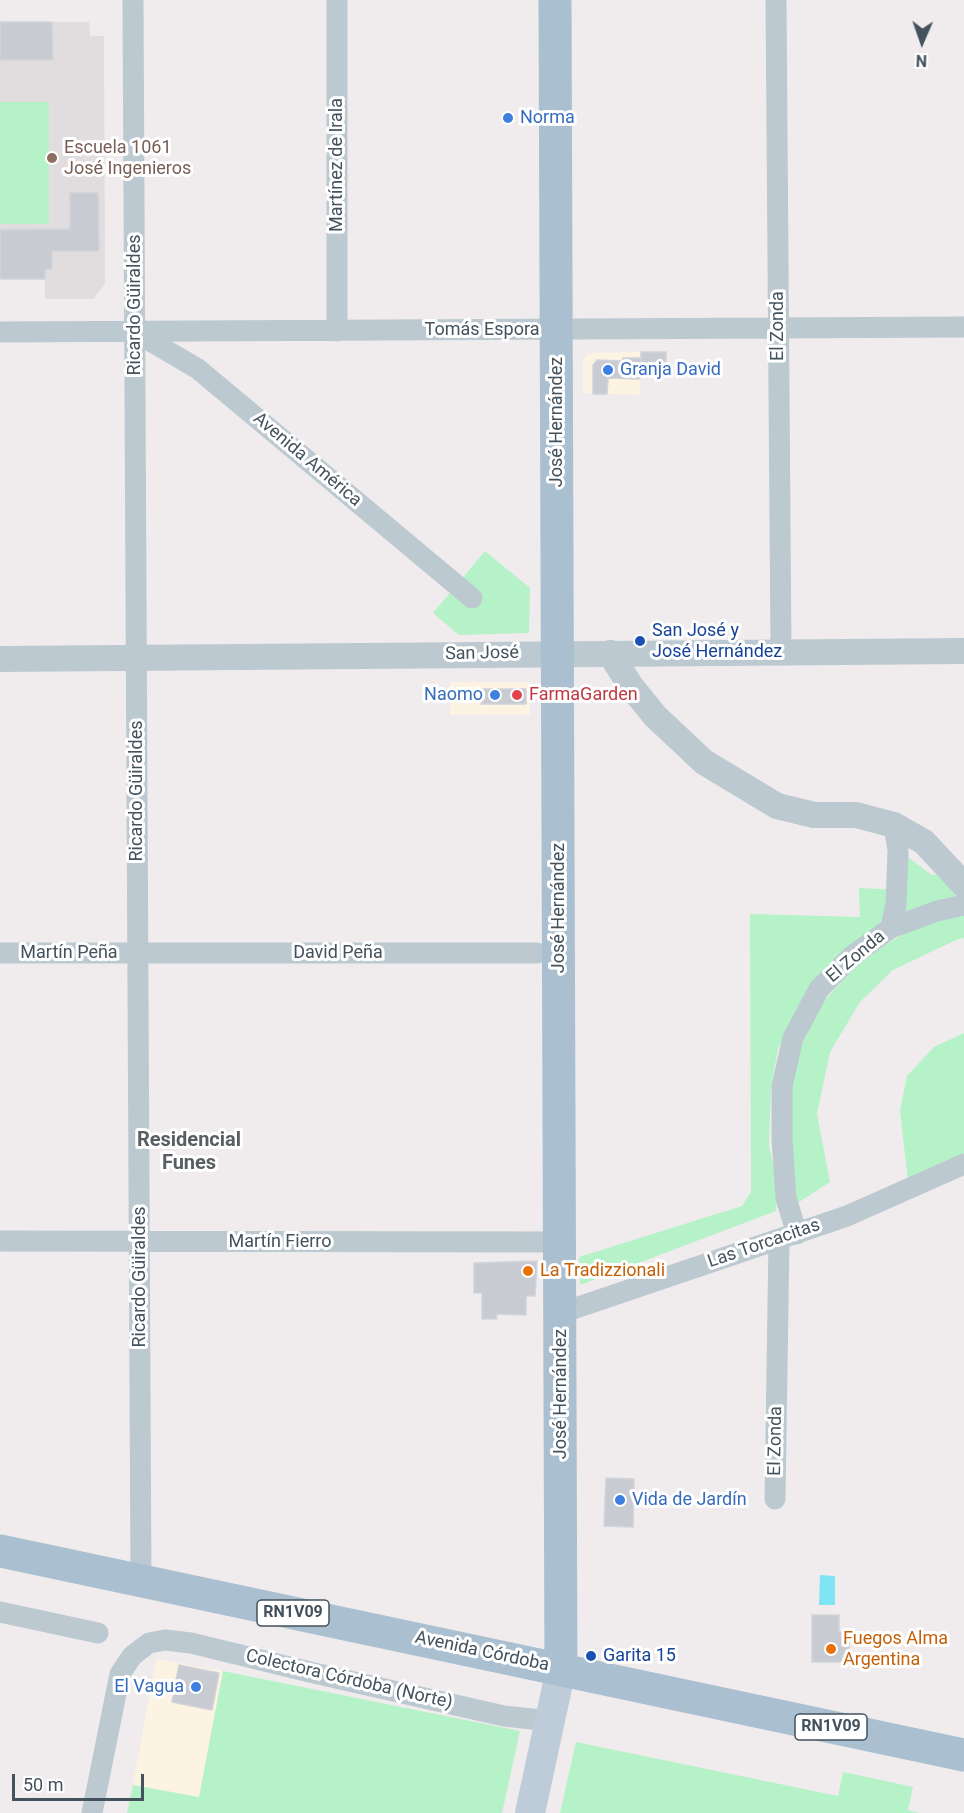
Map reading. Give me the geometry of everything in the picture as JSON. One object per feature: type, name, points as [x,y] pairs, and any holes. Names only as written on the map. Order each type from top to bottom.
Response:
[{"type":"main road","name":"José Hernández","points":[[530,1813],[561,1669],[555,0]]},
{"type":"main road","name":"Avenida Córdoba","points":[[0,1551],[964,1755]]},
{"type":"street","name":"Ricardo Güiraldes","points":[[133,0],[141,1582]]},
{"type":"street","name":"Martínez de Irala","points":[[337,0],[337,331]]},
{"type":"street","name":"El Zonda","points":[[776,0],[781,652]]},
{"type":"street","name":"Tomás Espora","points":[[0,332],[964,327]]},
{"type":"street","name":"Avenida América","points":[[135,332],[198,369],[472,598]]},
{"type":"street","name":"San José","points":[[0,659],[964,651]]},
{"type":"street","points":[[609,653],[630,685],[656,716],[704,762],[777,806],[814,816],[856,816],[894,825],[924,842],[964,885]]},
{"type":"street","points":[[891,928],[896,904],[898,851],[894,825]]},
{"type":"street","name":"El Zonda","points":[[775,1499],[788,1237],[782,1139],[782,1086],[793,1038],[819,989],[852,956],[891,928],[937,911],[964,905]]},
{"type":"street","name":"Martín Peña","points":[[0,952],[138,953]]},
{"type":"street","name":"David Peña","points":[[138,953],[537,953]]},
{"type":"street","name":"Las Torcacitas","points":[[561,1313],[847,1216],[964,1164]]},
{"type":"street","name":"Martín Fierro","points":[[0,1241],[561,1242]]},
{"type":"street","points":[[0,1612],[98,1633]]},
{"type":"street","name":"Colectora Córdoba (Norte)","points":[[92,1813],[120,1674],[132,1656],[149,1643],[165,1640],[191,1643],[493,1714],[550,1721]]},
{"type":"shaded area","name":"Escuela 1061 José Ingenieros","points":[[0,22],[89,22],[90,36],[104,36],[105,284],[93,299],[45,299],[45,279],[0,279]]},
{"type":"shaded area","points":[[641,352],[640,395],[583,393],[583,360],[589,353]]},
{"type":"shaded area","points":[[450,682],[529,682],[530,715],[450,715]]},
{"type":"shaded area","points":[[156,1659],[223,1671],[199,1797],[133,1785]]},
{"type":"green space","points":[[0,102],[49,102],[49,224],[0,224]]},
{"type":"green space","points":[[485,551],[530,588],[529,633],[459,635],[433,613]]},
{"type":"green space","points":[[906,856],[932,875],[964,870],[964,895],[944,899],[870,933],[810,989],[778,1049],[771,1088],[769,1146],[778,1185],[776,1211],[580,1285],[579,1257],[742,1206],[751,1192],[750,914],[860,917],[859,888],[905,890]]},
{"type":"green space","points":[[964,913],[964,938],[893,970],[860,1002],[830,1052],[817,1114],[830,1182],[796,1204],[788,1091],[801,1047],[821,1004],[862,960],[916,926]]},
{"type":"green space","points":[[964,1033],[964,1156],[908,1181],[900,1111],[907,1076],[934,1047]]},
{"type":"green space","points":[[223,1671],[520,1731],[502,1813],[127,1813],[133,1785],[199,1797]]},
{"type":"green space","points":[[576,1742],[838,1796],[843,1772],[913,1787],[908,1810],[919,1813],[560,1813]]},
{"type":"water","points":[[820,1575],[835,1576],[835,1605],[819,1605]]},
{"type":"building","points":[[0,22],[52,22],[53,60],[0,60]]},
{"type":"building","points":[[70,193],[98,193],[99,251],[52,251],[52,269],[45,269],[45,279],[0,279],[0,230],[70,229]]},
{"type":"building","points":[[641,352],[666,352],[666,366],[641,366]]},
{"type":"building","points":[[623,358],[641,358],[640,379],[608,378],[607,394],[593,394],[593,365],[597,360],[622,361]]},
{"type":"building","name":"Naomo","points":[[482,689],[526,689],[526,704],[481,704]]},
{"type":"building","points":[[537,1261],[535,1296],[526,1296],[526,1315],[496,1314],[497,1319],[482,1319],[482,1293],[474,1293],[474,1263]]},
{"type":"building","points":[[606,1478],[634,1479],[633,1527],[604,1526]]},
{"type":"building","points":[[812,1615],[839,1615],[839,1632],[849,1632],[849,1662],[812,1662]]},
{"type":"building","name":"El Vagua","points":[[179,1665],[219,1673],[212,1710],[172,1702]]},
{"type":"place","name":"Norma","points":[[508,118]]},
{"type":"place","name":"Escuela 1061 José Ingenieros","points":[[52,158]]},
{"type":"place","name":"Granja David","points":[[608,370]]},
{"type":"place","name":"San José y José Hernández","points":[[640,641]]},
{"type":"place","name":"Naomo","points":[[495,695]]},
{"type":"place","name":"FarmaGarden","points":[[517,695]]},
{"type":"place","name":"La Tradizzionali","points":[[528,1271]]},
{"type":"place","name":"Vida de Jardín","points":[[620,1500]]},
{"type":"place","name":"Fuegos Alma Argentina","points":[[831,1649]]},
{"type":"place","name":"Garita 15","points":[[591,1656]]},
{"type":"place","name":"El Vagua","points":[[196,1687]]},
{"type":"district","name":"Residencial Funes","points":[[189,1152]]}]
